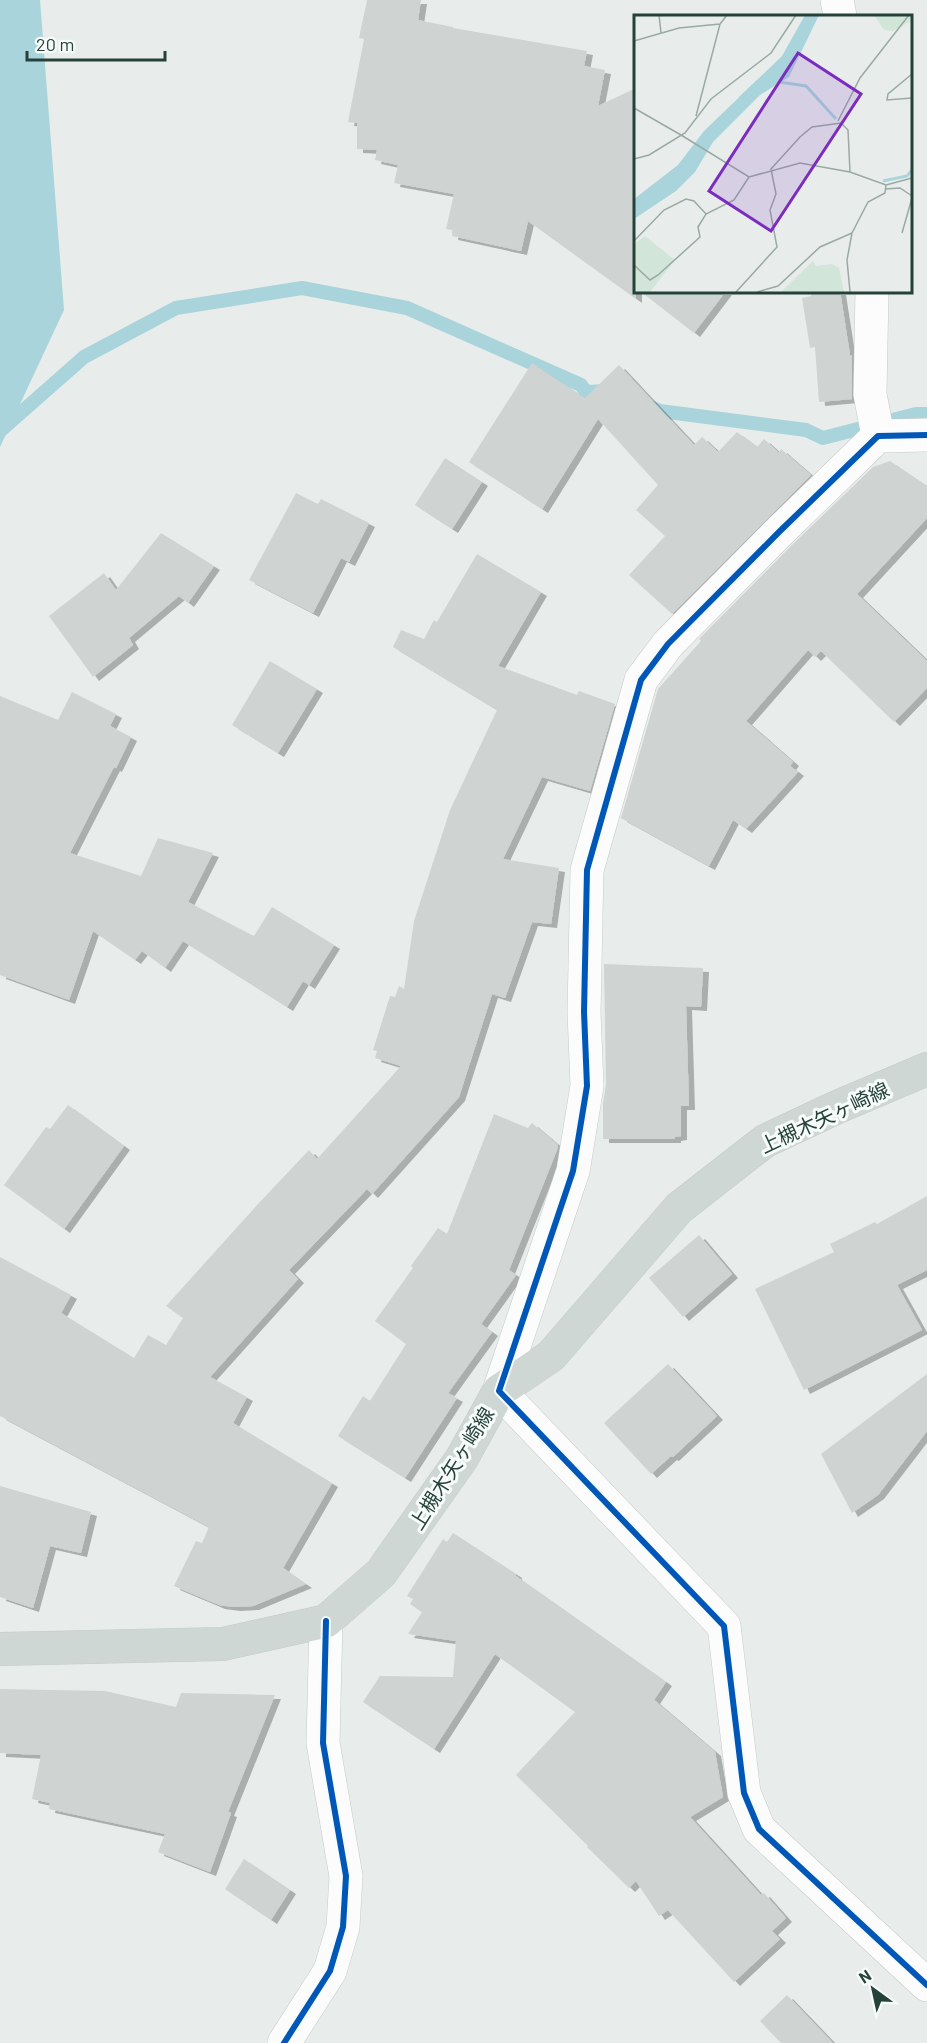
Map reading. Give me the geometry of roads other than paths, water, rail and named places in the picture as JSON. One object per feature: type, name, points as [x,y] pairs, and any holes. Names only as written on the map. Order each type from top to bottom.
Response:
[{"type":"main road","name":"上槻木矢ヶ崎線","points":[[0,1649],[223,1644],[326,1621],[381,1574],[462,1458],[499,1391],[551,1356],[679,1208],[765,1141],[927,1069]]},
{"type":"street","points":[[837,0],[840,15]]},
{"type":"street","points":[[872,292],[870,393],[878,435]]},
{"type":"street","points":[[927,435],[878,435],[668,644],[641,680],[587,870],[584,1012],[587,1086],[573,1171],[499,1391],[724,1626],[744,1793],[759,1829],[927,1985]]},
{"type":"street","points":[[284,2043],[330,1971],[343,1927],[346,1876],[323,1743],[326,1621]]},
{"type":"water","points":[[0,0],[40,0],[64,310],[0,447]]},
{"type":"waterway","points":[[0,431],[84,357],[176,308],[302,288],[407,308],[581,385],[586,392],[608,391]]},
{"type":"waterway","points":[[645,405],[660,411],[806,430],[823,438],[916,414],[927,414]]}]
